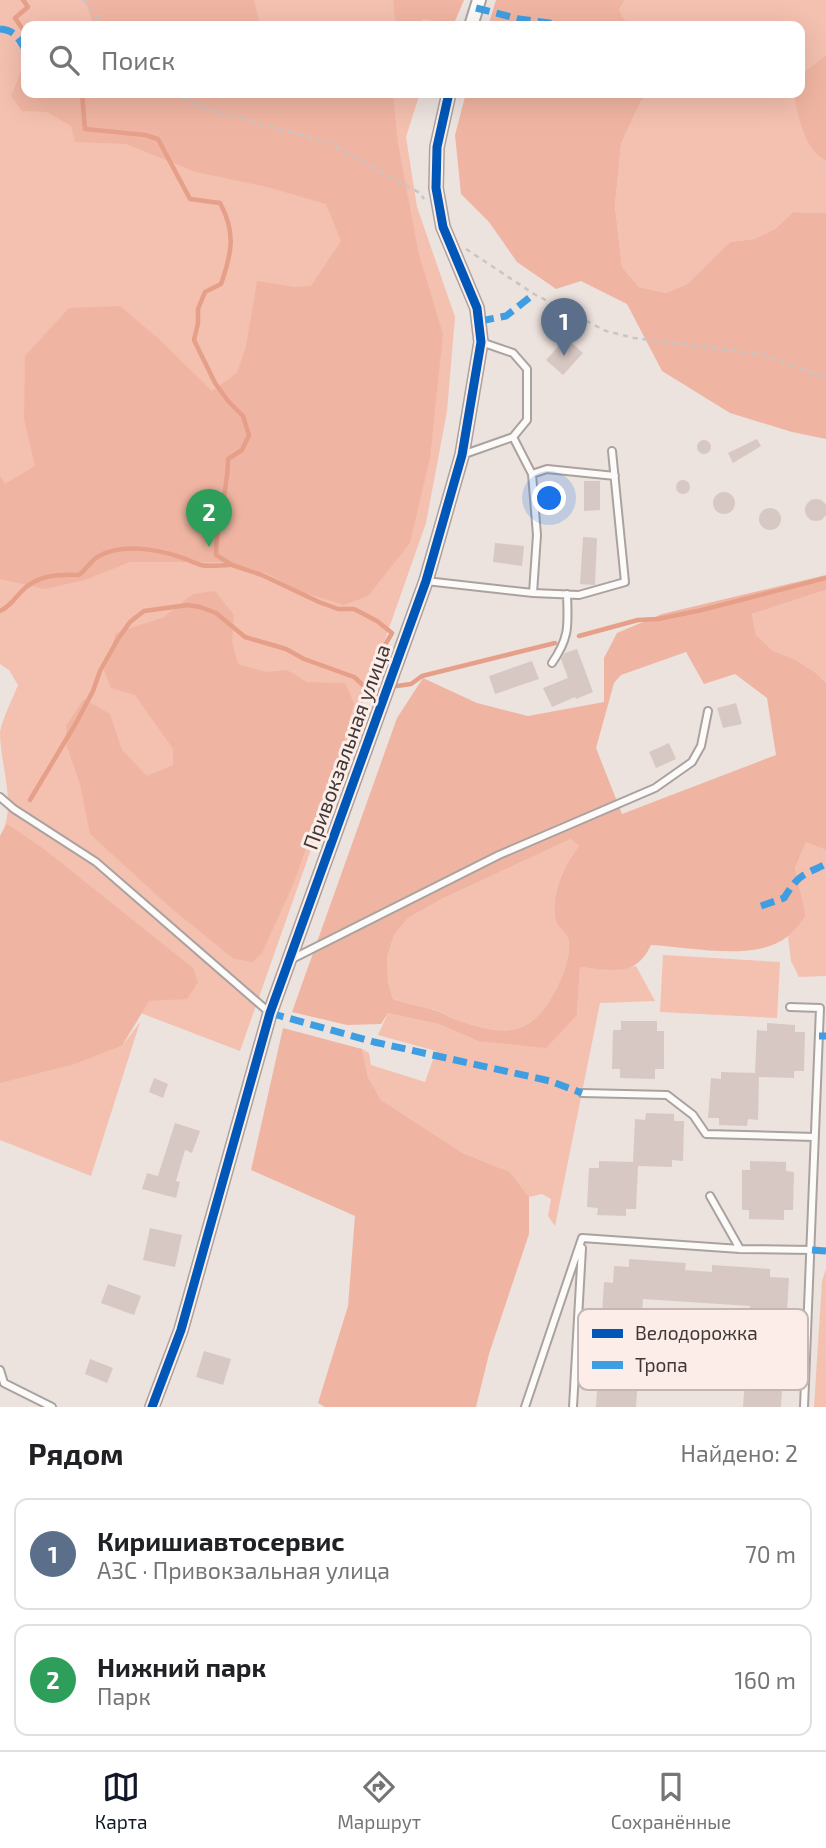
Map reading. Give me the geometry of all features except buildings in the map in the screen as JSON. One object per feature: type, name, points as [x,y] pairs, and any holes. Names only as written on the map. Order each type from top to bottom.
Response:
[{"type":"street","points":[[473,21],[479,0]]},
{"type":"street","name":"Привокзальная улица","points":[[152,1407],[181,1331],[270,1013],[426,581],[462,454],[481,342],[477,307],[443,227],[436,188],[437,146],[448,98]]},
{"type":"lane","points":[[462,454],[513,437],[527,420],[527,369],[513,353],[481,342]]},
{"type":"lane","points":[[513,437],[532,474],[537,535],[533,593]]},
{"type":"lane","points":[[426,581],[533,593],[579,595],[625,582],[612,451]]},
{"type":"lane","points":[[532,474],[547,469],[615,475]]},
{"type":"lane","points":[[552,663],[565,645],[567,594]]},
{"type":"lane","points":[[289,961],[499,855],[655,788],[692,762],[701,746],[708,711]]},
{"type":"lane","points":[[0,797],[96,862],[270,1013]]},
{"type":"lane","points":[[790,1007],[820,1009],[808,1328]]},
{"type":"lane","points":[[582,1093],[667,1095],[693,1115],[706,1134],[814,1137]]},
{"type":"lane","points":[[710,1196],[740,1249]]},
{"type":"lane","points":[[582,1238],[740,1249],[812,1250]]},
{"type":"lane","points":[[525,1407],[582,1238]]},
{"type":"lane","points":[[578,1309],[582,1238]]},
{"type":"lane","points":[[573,1407],[578,1313]]},
{"type":"lane","points":[[0,1370],[4,1383],[52,1407]]},
{"type":"path","points":[[83,0],[102,21]]},
{"type":"path","points":[[185,98],[208,110],[327,142],[420,193],[428,205]]},
{"type":"path","points":[[443,227],[466,249],[534,294],[607,331],[634,338],[764,355],[826,378]]},
{"type":"shaded area","points":[[0,0],[450,0],[444,21],[21,21],[21,98],[418,98],[406,137],[417,207],[455,317],[447,411],[426,523],[240,1051],[125,1007],[5,1081],[74,1064],[122,1046],[140,1022],[91,1176],[0,1140],[0,836],[8,812],[8,799],[0,732],[18,685],[9,670],[0,664]]},
{"type":"shaded area","points":[[85,0],[254,0],[259,21],[92,21]]},
{"type":"shaded area","points":[[393,0],[464,0],[455,21],[395,21]]},
{"type":"shaded area","points":[[496,0],[625,0],[619,10],[626,21],[490,21]]},
{"type":"shaded area","points":[[625,0],[826,0],[826,55],[805,71],[805,21],[626,21],[619,10]]},
{"type":"shaded area","points":[[826,55],[826,161],[812,149],[799,122],[795,98],[805,98],[805,71]]},
{"type":"shaded area","points":[[21,71],[21,98],[393,98],[398,144],[419,255],[443,334],[430,458],[410,543],[368,596],[344,605],[302,592],[266,573],[221,562],[130,562],[85,580],[45,589],[0,579],[0,476],[5,484],[35,466],[24,419],[25,356],[69,308],[120,306],[160,340],[212,391],[237,373],[246,346],[257,281],[295,287],[311,286],[341,241],[326,204],[267,187],[196,172],[126,144],[75,142],[71,126],[47,112],[22,111],[11,96]]},
{"type":"shaded area","points":[[465,98],[645,98],[641,101],[621,144],[615,206],[622,267],[639,287],[666,293],[687,284],[730,242],[754,239],[775,229],[793,212],[826,213],[826,439],[792,432],[730,413],[662,371],[627,304],[581,281],[556,289],[517,262],[489,222],[461,194],[455,135]]},
{"type":"shaded area","points":[[645,98],[795,98],[799,122],[807,141],[826,161],[826,213],[793,212],[775,229],[754,239],[730,242],[687,284],[666,293],[639,287],[622,267],[615,206],[621,144],[641,101]]},
{"type":"shaded area","points":[[826,575],[826,590],[752,614],[756,635],[772,650],[796,660],[826,683],[826,850],[806,842],[795,868],[806,916],[795,930],[774,945],[758,949],[722,951],[651,945],[638,963],[622,970],[580,967],[577,1015],[546,1048],[478,1041],[438,1024],[388,1013],[381,1024],[347,1025],[292,1012],[397,718],[423,678],[477,703],[528,716],[604,702],[604,658],[617,633],[662,614]],"holes":[[[686,652],[704,684],[735,674],[767,698],[776,755],[622,814],[596,748],[614,683],[621,675]],[[571,839],[579,846],[559,881],[554,911],[556,921],[568,938],[568,957],[556,989],[536,1018],[514,1030],[487,1029],[393,999],[388,981],[387,958],[394,935],[408,918],[444,898]]]},
{"type":"shaded area","points":[[826,590],[826,683],[796,660],[772,650],[756,635],[752,614]]},
{"type":"shaded area","points":[[215,591],[234,615],[232,642],[238,664],[266,672],[287,670],[307,682],[345,683],[354,703],[346,736],[293,885],[262,953],[253,962],[234,959],[172,909],[90,834],[80,784],[67,747],[66,726],[84,699],[110,714],[122,750],[147,776],[173,765],[173,749],[135,695],[111,688],[104,670],[116,633],[164,617],[193,594]]},
{"type":"shaded area","points":[[7,824],[44,849],[193,968],[198,982],[187,999],[149,1001],[122,1046],[75,1064],[0,1083],[0,836]]},
{"type":"shaded area","points":[[571,839],[579,846],[559,881],[554,910],[558,925],[568,938],[568,957],[556,989],[536,1018],[514,1030],[487,1029],[435,1010],[393,999],[388,981],[387,958],[394,935],[408,918],[444,898]]},
{"type":"shaded area","points":[[806,841],[826,850],[826,976],[799,977],[791,961],[788,937],[806,916],[795,868]]},
{"type":"shaded area","points":[[663,955],[780,962],[777,1018],[660,1012]]},
{"type":"shaded area","points":[[636,966],[655,1001],[600,1003],[555,1226],[548,1216],[551,1199],[542,1194],[529,1197],[510,1172],[463,1153],[381,1100],[368,1077],[362,1049],[369,1053],[371,1065],[425,1082],[436,1051],[378,1035],[388,1013],[438,1024],[478,1041],[577,1015],[580,967],[616,970]]},
{"type":"shaded area","points":[[283,1028],[362,1049],[368,1077],[381,1100],[463,1153],[510,1172],[529,1197],[529,1234],[489,1354],[476,1407],[325,1407],[318,1403],[348,1306],[355,1216],[251,1170]]},
{"type":"shaded area","points":[[826,1269],[826,1407],[814,1407],[822,1281]]},
{"type":"waterway","points":[[21,27],[15,18],[28,7],[23,0]]},
{"type":"waterway","points":[[30,800],[76,723],[118,639],[130,622],[144,611],[188,605],[200,607],[216,613],[245,637],[286,649],[304,659],[354,677],[364,686],[378,680],[375,674],[392,633],[377,621],[354,609],[338,609],[319,602],[262,575],[232,565],[216,555],[228,459],[242,450],[249,435],[243,416],[215,383],[194,340],[198,309],[205,292],[221,284],[225,273],[231,243],[228,224],[220,203],[190,199],[158,139],[145,135],[85,129],[82,98]]},
{"type":"waterway","points":[[0,611],[33,582],[55,575],[79,575],[96,558],[108,552],[128,548],[150,550],[201,565],[229,565]]},
{"type":"waterway","points":[[579,636],[638,620],[702,610],[826,578]]},
{"type":"waterway","points":[[397,686],[411,684],[422,676],[555,643]]},
{"type":"marked path","points":[[476,8],[534,21]]},
{"type":"marked path","points":[[0,29],[13,33],[21,42]]},
{"type":"marked path","points":[[480,321],[506,316],[534,294]]},
{"type":"marked path","points":[[761,906],[784,898],[801,876],[826,864]]},
{"type":"marked path","points":[[270,1013],[374,1042],[550,1081],[582,1093]]},
{"type":"marked path","points":[[819,1036],[826,1036]]},
{"type":"marked path","points":[[812,1250],[826,1251]]},
{"type":"cycle path","points":[[152,1407],[181,1330],[270,1013],[426,581],[462,455],[481,342],[477,308],[443,227],[436,188],[437,147],[448,98]]},
{"type":"place","name":"Киришиавтосервис","points":[[564,356]]},
{"type":"place","name":"Нижний парк","points":[[209,547]]}]
